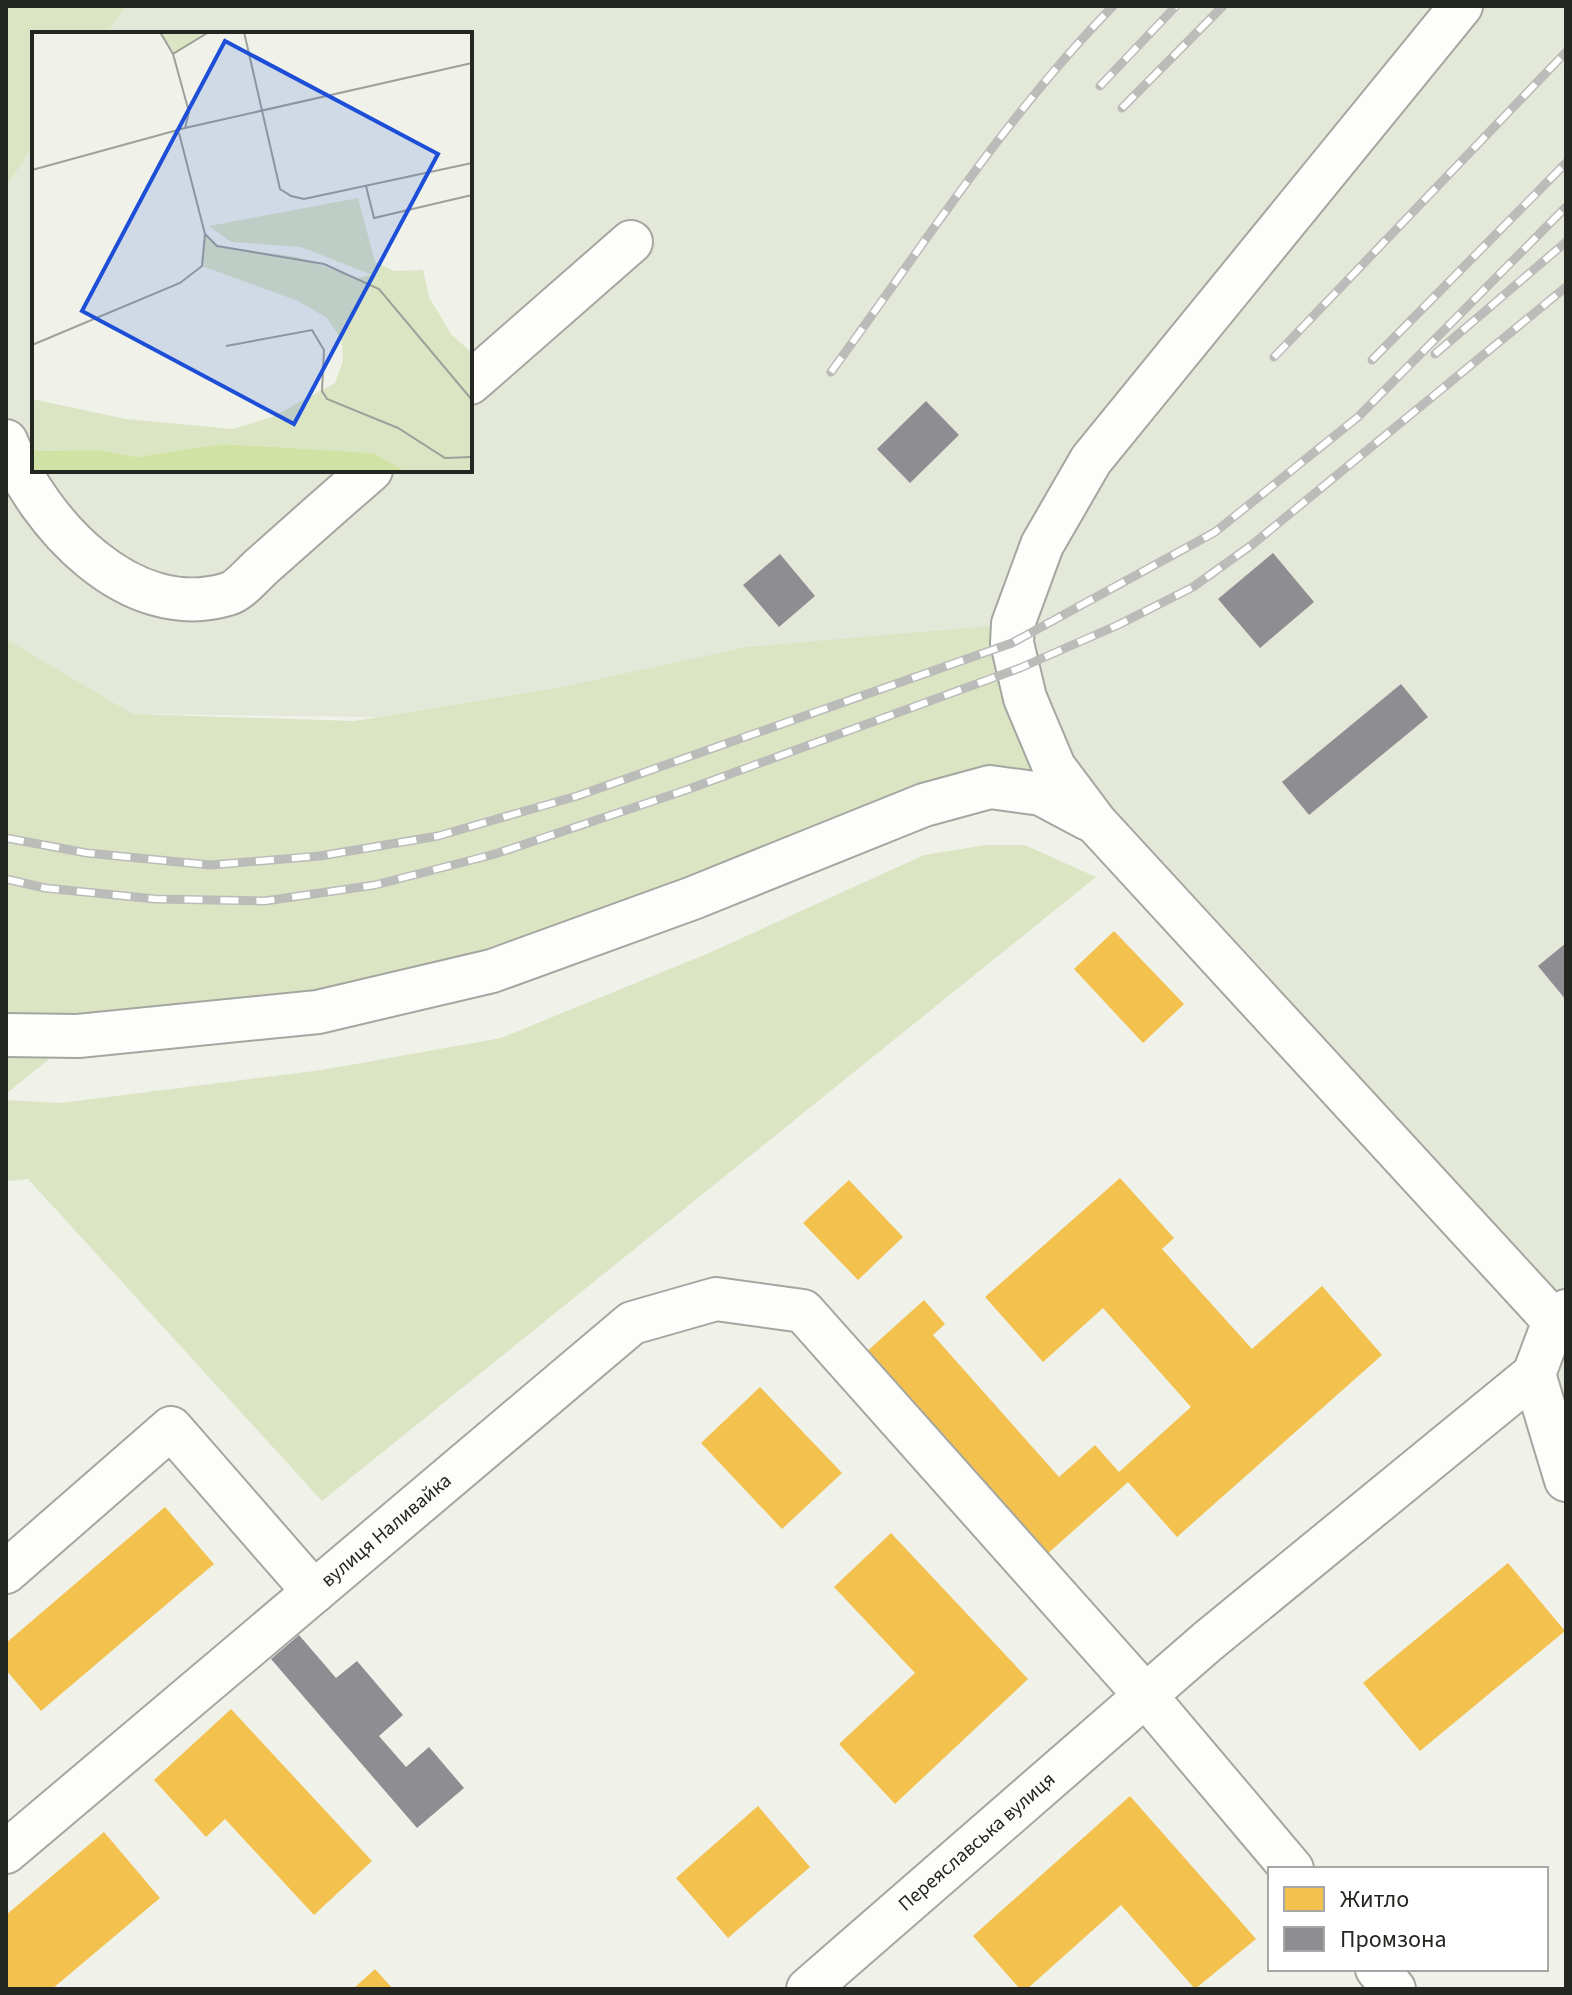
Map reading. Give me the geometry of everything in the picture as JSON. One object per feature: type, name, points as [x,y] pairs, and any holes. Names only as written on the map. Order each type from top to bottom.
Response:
[{"type":"street","points":[[1461,6],[1091,460],[1042,545],[1013,624],[1012,643],[1025,698],[1054,767],[1096,823],[1560,1316],[1534,1374],[1566,1480]]},
{"type":"street","points":[[472,381],[631,242]]},
{"type":"street","points":[[6,441],[20,475],[82,553],[135,588],[185,598],[230,594],[369,472]]},
{"type":"street","points":[[6,1035],[78,1036],[318,1012],[492,971],[693,898],[924,805],[990,787],[1041,794],[1096,823]]},
{"type":"street","name":"вулиця Наливайка","points":[[6,1852],[632,1323],[716,1299],[803,1311],[1145,1695]]},
{"type":"street","name":"Переяславська вулиця","points":[[808,1989],[1145,1695],[1534,1374]]},
{"type":"street","points":[[6,1572],[171,1428],[314,1592]]},
{"type":"street","points":[[1145,1695],[1290,1867]]},
{"type":"street","points":[[1379,1971],[1394,1989]]},
{"type":"shaded area","points":[[126,6],[1566,6],[1566,1480],[1534,1374],[1554,1321],[1096,823],[562,687],[376,717],[133,714],[6,639],[6,187],[32,148],[32,472],[472,472],[472,32],[108,32]]},
{"type":"green space","points":[[6,6],[126,6],[108,32],[32,32],[32,148],[6,187]]},
{"type":"green space","points":[[1013,624],[1054,767],[492,971],[78,1036],[6,1094],[6,639],[133,714],[354,721],[562,687],[747,647]]},
{"type":"green space","points":[[986,845],[1025,845],[1096,877],[322,1501],[28,1179],[6,1181],[6,1100],[60,1103],[322,1070],[501,1038],[709,953],[924,855]]},
{"type":"building: Житло","points":[[1114,931],[1184,1004],[1143,1043],[1074,969]]},
{"type":"building: Житло","points":[[1120,1178],[1174,1238],[1162,1249],[1252,1349],[1322,1286],[1382,1355],[1177,1537],[1128,1482],[1045,1556],[864,1354],[924,1300],[945,1324],[933,1335],[1059,1477],[1095,1445],[1119,1472],[1191,1407],[1103,1308],[1043,1362],[985,1297]]},
{"type":"building: Житло","points":[[849,1180],[903,1237],[858,1280],[803,1223]]},
{"type":"building: Житло","points":[[760,1387],[842,1473],[782,1529],[701,1443]]},
{"type":"building: Житло","points":[[165,1507],[214,1564],[41,1711],[6,1670],[6,1643]]},
{"type":"building: Житло","points":[[891,1533],[1028,1679],[895,1804],[839,1744],[915,1673],[834,1587]]},
{"type":"building: Житло","points":[[1508,1563],[1565,1631],[1420,1751],[1363,1683]]},
{"type":"building: Житло","points":[[231,1709],[372,1861],[314,1915],[225,1819],[206,1837],[154,1780]]},
{"type":"building: Житло","points":[[1130,1796],[1256,1939],[1195,1989],[1121,1905],[1027,1989],[1020,1989],[973,1936]]},
{"type":"building: Житло","points":[[758,1806],[810,1867],[728,1938],[676,1878]]},
{"type":"building: Житло","points":[[104,1832],[160,1898],[52,1989],[6,1989],[6,1915]]},
{"type":"building: Житло","points":[[375,1969],[393,1989],[353,1989]]},
{"type":"building: Промзона","points":[[926,401],[959,435],[910,483],[877,449]]},
{"type":"building: Промзона","points":[[1273,553],[1314,602],[1260,648],[1218,599]]},
{"type":"building: Промзона","points":[[780,554],[815,596],[779,627],[743,585]]},
{"type":"building: Промзона","points":[[1401,684],[1428,717],[1309,815],[1282,782]]},
{"type":"building: Промзона","points":[[1566,943],[1566,1000],[1538,966]]},
{"type":"building: Промзона","points":[[299,1635],[336,1678],[357,1661],[403,1715],[379,1736],[406,1767],[429,1747],[464,1788],[417,1828],[271,1659]]},
{"type":"railway","points":[[831,372],[1000,138],[1073,49],[1113,6]]},
{"type":"railway","points":[[1100,86],[1176,6]]},
{"type":"railway","points":[[1122,108],[1223,6]]},
{"type":"railway","points":[[1274,357],[1566,52]]},
{"type":"railway","points":[[1372,360],[1566,163]]},
{"type":"railway","points":[[6,838],[87,853],[210,865],[320,856],[438,836],[577,796],[1012,643],[1215,532],[1358,417],[1566,207]]},
{"type":"railway","points":[[1435,354],[1566,242]]},
{"type":"railway","points":[[6,879],[45,888],[155,899],[265,901],[375,885],[495,854],[689,789],[1020,668],[1118,625],[1193,587],[1253,544],[1566,287]]}]
